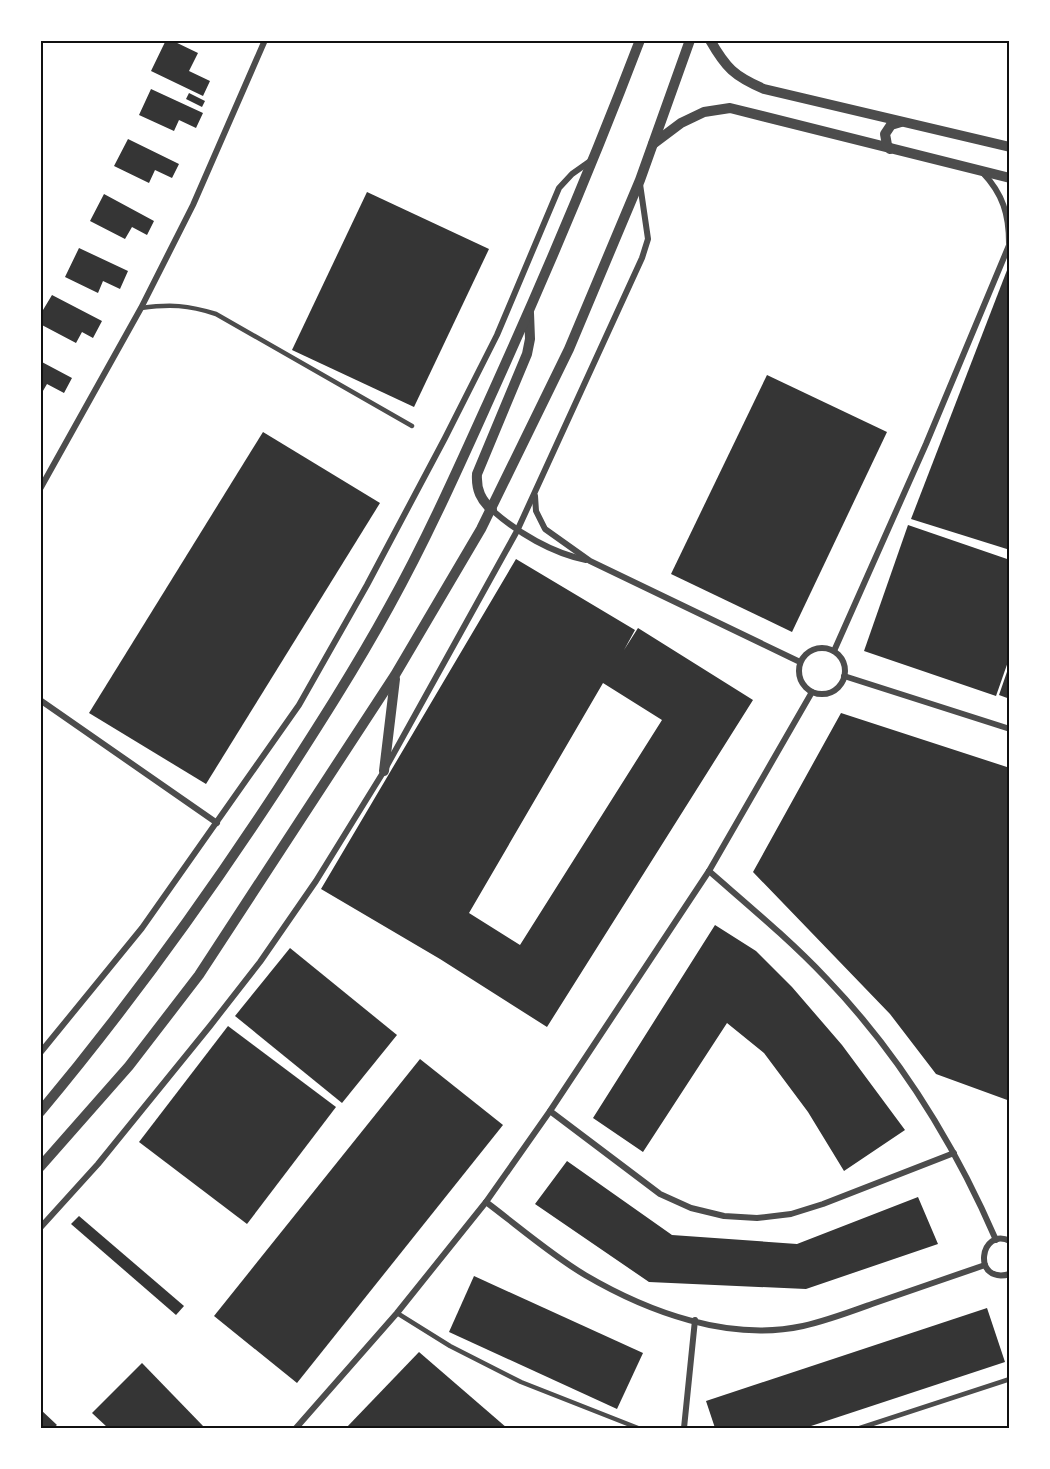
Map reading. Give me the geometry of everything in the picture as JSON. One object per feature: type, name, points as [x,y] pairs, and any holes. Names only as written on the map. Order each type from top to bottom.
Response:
[{"type":"street","points":[[40,489],[141,308],[193,205],[265,40]]},
{"type":"street","points":[[40,1112],[97,1044],[235,854],[320,724],[394,596],[453,480],[529,310],[596,156],[640,40]]},
{"type":"street","points":[[40,1167],[129,1066],[199,975],[395,675],[492,510],[569,349],[640,180],[690,40]]},
{"type":"street","points":[[710,40],[722,62],[741,79],[764,89],[1010,147]]},
{"type":"street","points":[[653,144],[681,123],[704,112],[730,108],[1010,178]]},
{"type":"street","points":[[890,149],[885,134],[891,125],[901,122]]},
{"type":"street","points":[[40,1053],[142,928],[299,705],[431,467],[497,335],[559,188],[572,174],[596,156]]},
{"type":"street","points":[[834,651],[926,444],[1009,243],[1009,222],[1004,202],[993,184],[979,170]]},
{"type":"street","points":[[40,1228],[99,1164],[260,962],[316,880],[384,771],[517,531],[642,258],[648,239],[640,180]]},
{"type":"street","points":[[529,310],[530,339],[527,354],[477,474],[478,491],[484,502],[517,531],[569,556],[590,561]]},
{"type":"street","points":[[536,490],[536,511],[545,529],[590,561],[800,662]]},
{"type":"street","points":[[819,648],[834,651],[843,662],[842,682],[832,692],[818,694],[812,692],[806,688],[799,676],[800,662],[811,650],[819,648]]},
{"type":"street","points":[[384,771],[395,675]]},
{"type":"street","points":[[844,676],[1010,729]]},
{"type":"street","points":[[296,1428],[397,1313],[486,1202],[550,1112],[709,871],[812,692]]},
{"type":"street","points":[[40,700],[217,822]]},
{"type":"street","points":[[709,871],[788,940],[827,978],[896,1061],[921,1097],[954,1153],[996,1240]]},
{"type":"street","points":[[550,1112],[660,1194],[691,1208],[724,1216],[757,1218],[791,1214],[823,1204],[954,1153]]},
{"type":"street","points":[[486,1202],[583,1274],[619,1293],[656,1309],[739,1329],[766,1331],[802,1326],[985,1265]]},
{"type":"street","points":[[1010,1241],[996,1240],[984,1250],[985,1265],[996,1275],[1010,1274]]},
{"type":"street","points":[[684,1428],[695,1320]]},
{"type":"lane","points":[[141,308],[166,304],[191,306],[216,314],[412,426]]},
{"type":"lane","points":[[397,1313],[450,1346],[521,1382],[638,1428]]},
{"type":"lane","points":[[860,1428],[1010,1379]]},
{"type":"building","points":[[166,40],[171,40],[198,53],[189,71],[210,81],[203,96],[151,71]]},
{"type":"building","points":[[151,89],[203,113],[196,128],[179,120],[174,131],[139,115]]},
{"type":"building","points":[[189,93],[205,101],[202,107],[186,99]]},
{"type":"building","points":[[128,139],[179,164],[172,178],[155,170],[149,183],[114,166]]},
{"type":"building","points":[[367,192],[489,249],[414,407],[292,350]]},
{"type":"building","points":[[104,194],[154,221],[147,235],[132,227],[125,239],[90,221]]},
{"type":"building","points":[[79,248],[128,271],[120,289],[103,281],[98,293],[65,277]]},
{"type":"building","points":[[1010,265],[1010,550],[911,519]]},
{"type":"building","points":[[52,295],[102,321],[93,338],[82,332],[76,343],[40,324],[40,315]]},
{"type":"building","points":[[40,361],[72,378],[64,393],[47,384],[40,396]]},
{"type":"building","points":[[767,375],[887,432],[792,632],[671,574]]},
{"type":"building","points":[[263,432],[380,503],[206,784],[89,713]]},
{"type":"building","points":[[908,525],[1010,560],[1010,656],[996,696],[864,651]]},
{"type":"building","points":[[516,559],[635,630],[624,650],[638,628],[753,700],[547,1027],[440,959],[321,889]],"holes":[[[603,683],[662,720],[520,945],[469,913]]]},
{"type":"building","points":[[1010,666],[1010,699],[999,695]]},
{"type":"building","points":[[841,713],[1010,768],[1010,1101],[936,1074],[890,1014],[753,872]]},
{"type":"building","points":[[715,925],[756,951],[792,987],[842,1045],[905,1130],[844,1171],[808,1112],[764,1053],[727,1023],[643,1152],[593,1118]]},
{"type":"building","points":[[290,948],[397,1035],[342,1103],[235,1016]]},
{"type":"building","points":[[228,1026],[336,1107],[247,1224],[139,1142]]},
{"type":"building","points":[[420,1059],[503,1125],[297,1383],[214,1316]]},
{"type":"building","points":[[567,1161],[672,1235],[797,1244],[918,1197],[938,1244],[806,1289],[649,1282],[535,1204]]},
{"type":"building","points":[[79,1216],[184,1306],[176,1315],[71,1224]]},
{"type":"building","points":[[474,1276],[643,1353],[617,1409],[449,1332]]},
{"type":"building","points":[[987,1308],[1005,1362],[805,1428],[715,1428],[706,1401]]},
{"type":"building","points":[[419,1352],[507,1428],[346,1428]]},
{"type":"building","points":[[142,1363],[205,1428],[108,1428],[92,1413]]},
{"type":"building","points":[[40,1409],[57,1425],[53,1428],[40,1428]]}]
